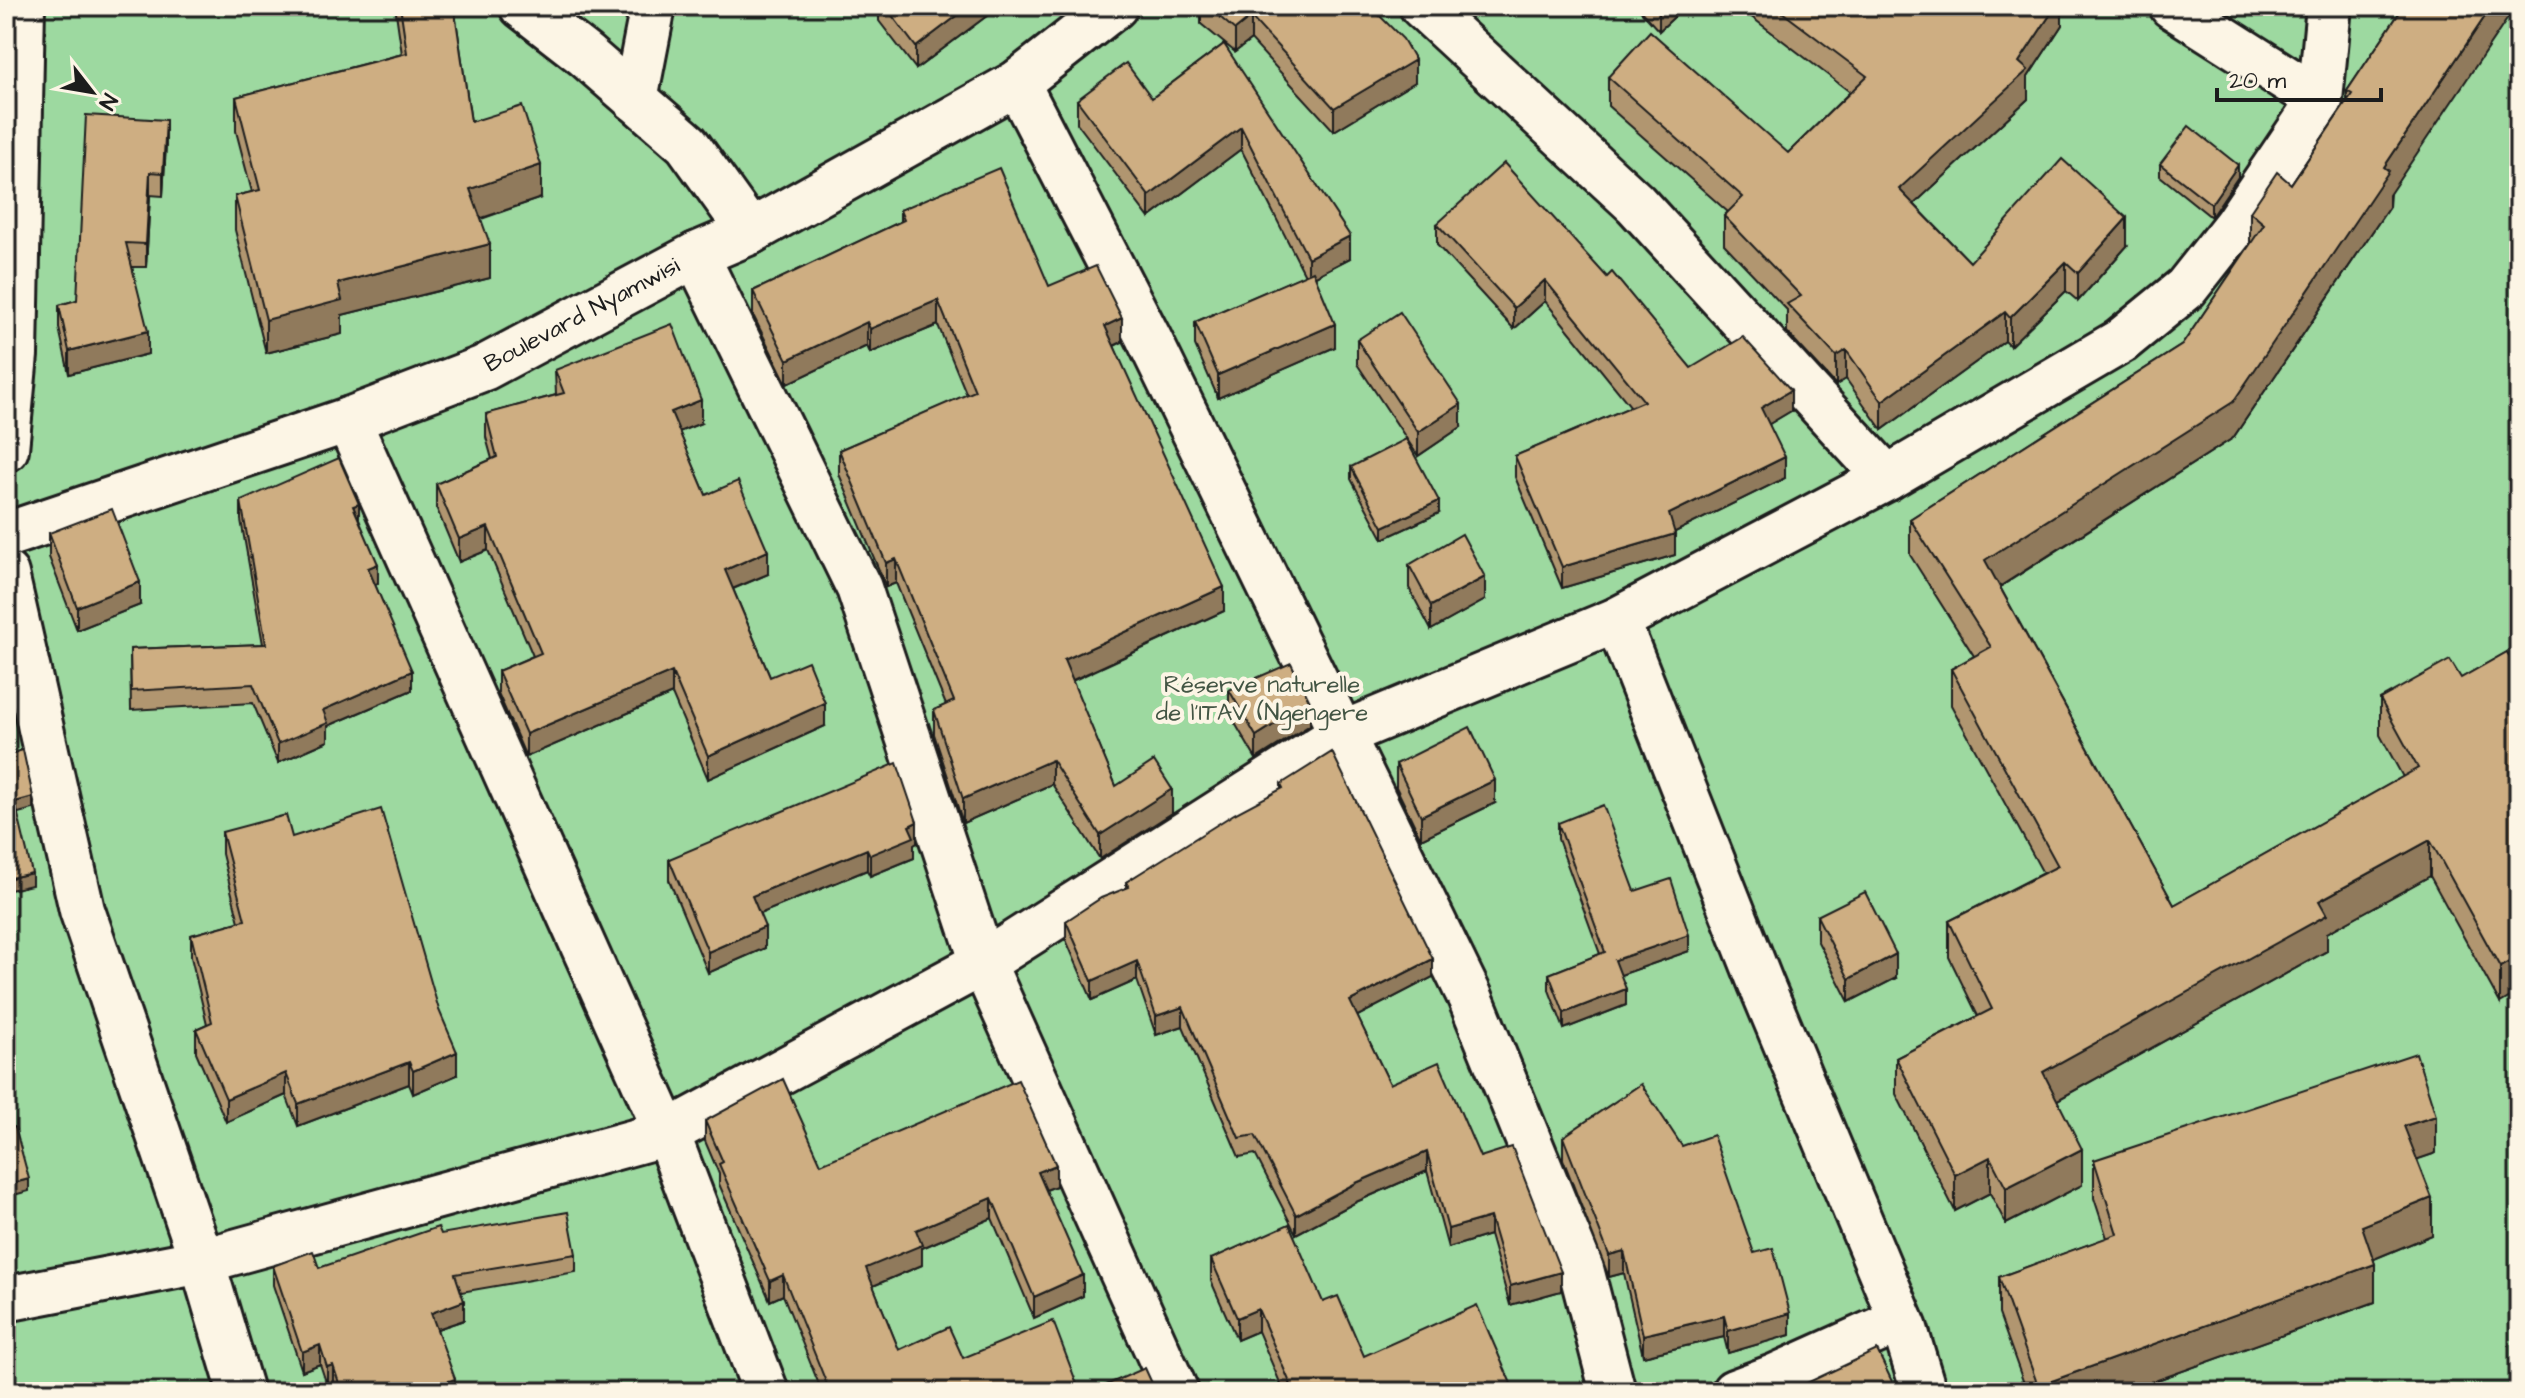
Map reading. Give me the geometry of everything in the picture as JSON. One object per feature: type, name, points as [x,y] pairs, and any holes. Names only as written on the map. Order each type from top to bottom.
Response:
[{"type":"street","points":[[6,449],[15,355],[22,6]]},
{"type":"street","points":[[522,6],[585,55],[687,144],[750,232]]},
{"type":"street","points":[[635,99],[653,6]]},
{"type":"street","name":"Boulevard Nyamwisi","points":[[6,535],[348,420],[484,368],[696,255],[750,232],[1017,83],[1115,6]]},
{"type":"street","points":[[1422,6],[1635,203],[1887,478]]},
{"type":"street","points":[[2172,6],[2320,100]]},
{"type":"street","points":[[6,1299],[202,1261],[667,1133],[983,963],[1342,734],[1617,620],[1887,478],[2121,341],[2186,288],[2235,226],[2320,100],[2329,6]]},
{"type":"street","points":[[1017,83],[1148,337],[1470,997],[1581,1269],[1613,1392]]},
{"type":"street","points":[[696,255],[859,588],[983,963],[1176,1392]]},
{"type":"street","points":[[348,420],[667,1133],[766,1392]]},
{"type":"street","points":[[6,574],[82,910],[202,1261],[241,1392]]},
{"type":"street","points":[[1617,620],[1761,984],[1901,1320],[1924,1392]]},
{"type":"street","points":[[1734,1392],[1901,1320]]},
{"type":"green space","name":"Réserve naturelle de l'ITAV (Ngengere","points":[[6,6],[2519,6],[2519,1392],[6,1392]]},
{"type":"building","points":[[400,6],[454,6],[471,122],[522,106],[541,165],[470,189],[490,244],[338,283],[342,300],[266,320],[235,196],[260,190],[236,97],[407,53]]},
{"type":"building","points":[[885,6],[970,6],[916,47]]},
{"type":"building","points":[[1207,6],[1370,6],[1403,39],[1415,60],[1334,108],[1251,17],[1235,30]]},
{"type":"building","points":[[1774,6],[2056,6],[2019,62],[2028,70],[1899,189],[1970,262],[2062,159],[2127,218],[2078,273],[2066,262],[2010,318],[2005,312],[1882,401],[1846,350],[1836,356],[1787,304],[1801,296],[1724,216],[1743,197],[1608,77],[1650,31],[1788,153],[1867,76]]},
{"type":"building","points":[[2404,6],[2492,6],[2384,167],[2389,171],[2233,402],[1985,560],[2174,905],[2418,768],[2380,699],[2450,660],[2461,678],[2507,652],[2519,673],[2519,956],[2500,967],[2430,840],[2319,901],[2327,915],[2043,1072],[2082,1149],[2006,1188],[1990,1157],[1955,1175],[1896,1058],[1992,1009],[1949,921],[2058,866],[1951,669],[1991,647],[1910,519],[2182,345],[2264,224],[2250,212],[2277,172],[2291,184],[2352,94],[2347,91]]},
{"type":"building","points":[[1224,44],[1350,236],[1308,258],[1241,127],[1149,196],[1077,100],[1126,63],[1152,98]]},
{"type":"building","points":[[86,115],[166,120],[163,173],[150,172],[146,244],[126,243],[148,331],[69,351],[59,305],[77,300]]},
{"type":"building","points":[[2189,126],[2238,165],[2211,204],[2160,164]]},
{"type":"building","points":[[1504,163],[1607,277],[1612,272],[1691,368],[1743,337],[1791,390],[1761,408],[1785,457],[1669,514],[1675,534],[1562,567],[1515,456],[1644,401],[1545,280],[1514,308],[1437,224]]},
{"type":"building","points":[[999,168],[1049,286],[1096,266],[1122,318],[1105,326],[1224,587],[1064,660],[1116,786],[1154,761],[1172,789],[1100,835],[1052,760],[963,799],[934,710],[954,701],[896,559],[886,563],[839,450],[975,391],[938,300],[870,329],[867,322],[787,360],[753,291],[904,220],[900,210]]},
{"type":"building","points":[[1313,271],[1335,324],[1218,375],[1195,322]]},
{"type":"building","points":[[1400,312],[1461,404],[1418,432],[1357,340]]},
{"type":"building","points":[[672,324],[701,400],[671,412],[706,495],[738,481],[768,551],[725,570],[770,677],[808,661],[825,703],[708,756],[672,672],[526,734],[498,671],[541,653],[488,527],[459,539],[436,484],[497,457],[486,414],[564,393],[555,370]]},
{"type":"building","points":[[1406,439],[1439,501],[1383,527],[1351,467]]},
{"type":"building","points":[[339,458],[359,504],[353,506],[378,564],[368,568],[412,671],[323,710],[328,723],[278,744],[253,684],[131,691],[130,649],[266,644],[241,501]]},
{"type":"building","points":[[112,509],[140,582],[77,607],[49,533]]},
{"type":"building","points":[[1462,534],[1485,577],[1431,606],[1409,565]]},
{"type":"building","points":[[1291,663],[1310,702],[1256,736],[1229,690]]},
{"type":"building","points":[[1470,727],[1495,780],[1421,816],[1396,764]]},
{"type":"building","points":[[23,750],[33,797],[15,802],[32,873],[6,879],[6,755]]},
{"type":"building","points":[[1332,752],[1433,959],[1350,1001],[1390,1084],[1439,1062],[1480,1157],[1512,1147],[1561,1272],[1510,1286],[1490,1217],[1448,1229],[1427,1152],[1356,1183],[1296,1215],[1255,1135],[1239,1138],[1183,1007],[1156,1016],[1137,961],[1092,981],[1066,921],[1101,898],[1129,887],[1126,882],[1234,814],[1283,788],[1281,784]]},
{"type":"building","points":[[897,763],[917,822],[909,826],[914,837],[870,855],[867,849],[752,896],[765,927],[708,952],[669,859]]},
{"type":"building","points":[[1603,805],[1635,891],[1671,879],[1689,935],[1615,960],[1626,989],[1564,1013],[1549,974],[1605,952],[1558,823]]},
{"type":"building","points":[[381,809],[439,1010],[457,1052],[413,1071],[409,1062],[298,1104],[286,1073],[226,1099],[196,1029],[212,1022],[191,935],[245,920],[222,832],[286,815],[292,837]]},
{"type":"building","points":[[1865,892],[1896,954],[1849,979],[1817,916]]},
{"type":"building","points":[[2416,1053],[2436,1116],[2404,1126],[2432,1198],[2362,1226],[2375,1264],[2038,1386],[1999,1277],[2117,1234],[2094,1160]]},
{"type":"building","points":[[783,1079],[821,1164],[1018,1080],[1056,1165],[1038,1172],[1083,1275],[1034,1297],[992,1198],[916,1230],[922,1245],[866,1268],[899,1350],[949,1327],[963,1358],[1053,1321],[1080,1392],[830,1392],[783,1275],[770,1281],[719,1164],[723,1162],[705,1121]]},
{"type":"building","points":[[1641,1084],[1682,1146],[1713,1135],[1754,1253],[1773,1248],[1790,1313],[1728,1331],[1724,1316],[1643,1335],[1624,1251],[1609,1255],[1563,1137]]},
{"type":"building","points":[[15,1127],[29,1179],[6,1185],[6,1129]]},
{"type":"building","points":[[568,1212],[576,1254],[455,1274],[464,1301],[431,1313],[455,1379],[418,1392],[342,1392],[333,1365],[327,1367],[320,1345],[302,1352],[273,1266],[313,1251],[319,1268],[438,1227],[441,1234]]},
{"type":"building","points":[[1289,1224],[1323,1302],[1338,1296],[1364,1356],[1477,1305],[1512,1386],[1497,1392],[1294,1392],[1258,1309],[1237,1318],[1211,1259]]},
{"type":"building","points":[[1877,1350],[1897,1392],[1795,1392],[1794,1389]]},
{"type":"building","points":[[6,1358],[12,1392],[6,1392]]},
{"type":"building","points":[[1145,1368],[1156,1392],[1090,1392]]}]
